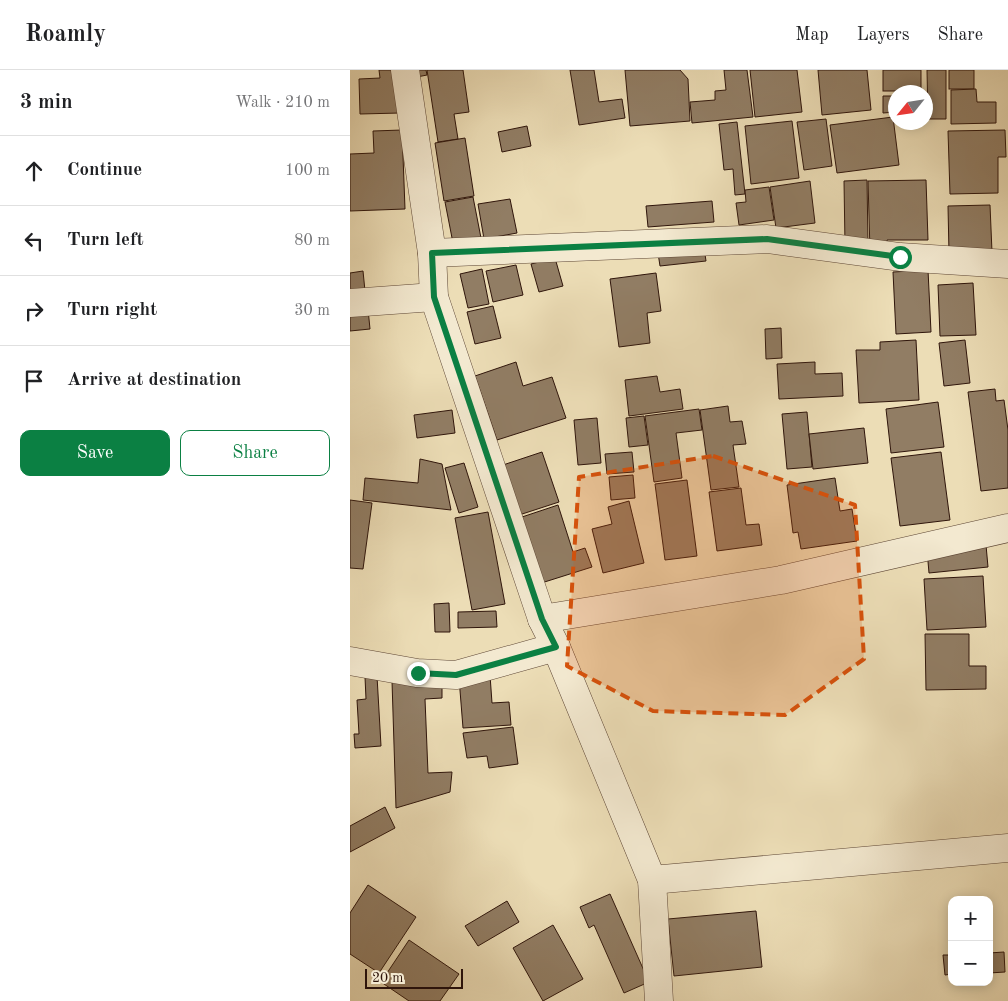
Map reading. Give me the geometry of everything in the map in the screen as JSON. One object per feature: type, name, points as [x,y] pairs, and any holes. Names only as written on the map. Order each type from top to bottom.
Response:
[{"type":"street","points":[[405,70],[432,253],[434,297],[542,619],[556,647],[652,880],[659,1001]]},
{"type":"street","points":[[432,253],[767,239],[900,257],[1008,264]]},
{"type":"street","points":[[350,303],[434,297]]},
{"type":"street","points":[[542,619],[781,580],[1008,528]]},
{"type":"street","points":[[350,661],[418,673],[456,675],[556,647]]},
{"type":"street","points":[[652,880],[1008,848]]},
{"type":"highlighted area","points":[[713,456],[855,505],[864,659],[785,715],[653,711],[567,666],[579,477]]},
{"type":"building","points":[[379,70],[398,70],[400,113],[360,114],[359,79],[380,78]]},
{"type":"building","points":[[411,70],[426,70],[427,75],[412,78]]},
{"type":"building","points":[[427,70],[463,70],[469,112],[454,114],[458,139],[438,142]]},
{"type":"building","points":[[570,70],[594,70],[599,102],[622,99],[625,118],[579,125]]},
{"type":"building","points":[[625,70],[680,70],[688,79],[690,121],[630,126]]},
{"type":"building","points":[[724,70],[747,70],[753,117],[692,123],[690,102],[715,100],[715,91],[726,90]]},
{"type":"building","points":[[750,70],[797,70],[802,112],[755,117]]},
{"type":"building","points":[[818,70],[867,70],[871,110],[822,115]]},
{"type":"building","points":[[883,70],[921,70],[921,85],[888,85],[888,91],[883,91]]},
{"type":"building","points":[[927,70],[946,70],[946,119],[933,119],[933,85],[927,85]]},
{"type":"building","points":[[949,70],[974,70],[974,89],[949,89]]},
{"type":"building","points":[[976,89],[977,102],[996,102],[996,123],[951,124],[951,90]]},
{"type":"building","points":[[883,96],[888,96],[888,113],[883,113]]},
{"type":"building","points":[[888,118],[888,130],[895,130],[899,165],[837,173],[830,125]]},
{"type":"building","points":[[826,119],[832,166],[804,170],[797,122]]},
{"type":"building","points":[[792,121],[799,178],[751,184],[745,126]]},
{"type":"building","points":[[737,122],[745,194],[735,195],[733,169],[724,170],[719,124]]},
{"type":"building","points":[[527,126],[531,146],[502,152],[498,132]]},
{"type":"building","points":[[402,130],[405,209],[350,211],[350,154],[374,153],[373,131]]},
{"type":"building","points":[[1005,130],[1006,157],[998,157],[998,193],[950,194],[948,131]]},
{"type":"building","points":[[465,138],[474,196],[444,201],[435,143]]},
{"type":"building","points":[[867,180],[868,244],[845,245],[844,181]]},
{"type":"building","points":[[926,180],[928,240],[887,240],[888,250],[870,251],[868,181]]},
{"type":"building","points":[[810,181],[815,223],[776,228],[770,187]]},
{"type":"building","points":[[769,187],[774,220],[739,225],[736,203],[746,202],[745,190]]},
{"type":"building","points":[[473,197],[481,238],[453,243],[445,202]]},
{"type":"building","points":[[510,199],[517,233],[484,239],[478,204]]},
{"type":"building","points":[[712,201],[714,222],[648,227],[646,206]]},
{"type":"building","points":[[990,205],[992,252],[949,253],[948,206]]},
{"type":"building","points":[[704,248],[706,261],[660,266],[658,253]]},
{"type":"building","points":[[555,258],[563,286],[539,292],[531,264]]},
{"type":"building","points":[[516,265],[523,295],[493,302],[486,271]]},
{"type":"building","points":[[482,269],[489,304],[468,308],[460,274]]},
{"type":"building","points":[[928,270],[931,332],[896,334],[893,272]]},
{"type":"building","points":[[363,271],[365,291],[350,293],[350,273]]},
{"type":"building","points":[[656,273],[661,311],[647,313],[650,343],[619,347],[610,279]]},
{"type":"building","points":[[973,283],[976,335],[940,336],[938,285]]},
{"type":"building","points":[[493,306],[501,338],[475,344],[467,312]]},
{"type":"building","points":[[368,309],[370,329],[350,331],[350,311]]},
{"type":"building","points":[[781,328],[782,358],[766,359],[765,329]]},
{"type":"building","points":[[916,340],[919,400],[859,403],[856,350],[880,350],[880,342]]},
{"type":"building","points":[[965,340],[970,383],[944,386],[939,343]]},
{"type":"building","points":[[516,362],[523,386],[552,377],[566,418],[497,440],[475,376]]},
{"type":"building","points":[[815,362],[815,374],[842,373],[843,396],[779,399],[777,364]]},
{"type":"building","points":[[657,376],[660,392],[680,389],[683,409],[629,416],[625,380]]},
{"type":"building","points":[[995,389],[996,401],[1004,400],[1008,430],[1008,488],[981,491],[968,392]]},
{"type":"building","points":[[938,402],[944,447],[891,453],[886,409]]},
{"type":"building","points":[[728,406],[730,422],[742,421],[746,444],[733,445],[739,487],[711,490],[700,410]]},
{"type":"building","points":[[699,409],[702,430],[676,433],[682,478],[654,482],[645,416]]},
{"type":"building","points":[[452,410],[455,433],[417,438],[414,415]]},
{"type":"building","points":[[807,412],[812,467],[787,469],[782,414]]},
{"type":"building","points":[[644,416],[648,445],[629,447],[626,418]]},
{"type":"building","points":[[597,418],[601,463],[578,465],[574,420]]},
{"type":"building","points":[[864,428],[868,463],[813,469],[809,434]]},
{"type":"building","points":[[542,452],[559,502],[516,516],[500,466]]},
{"type":"building","points":[[632,452],[634,472],[607,474],[605,454]]},
{"type":"building","points":[[941,452],[950,520],[900,526],[891,458]]},
{"type":"building","points":[[420,459],[442,464],[451,510],[363,500],[365,478],[418,483]]},
{"type":"building","points":[[464,463],[478,507],[459,513],[445,468]]},
{"type":"building","points":[[633,475],[635,498],[611,500],[609,477]]},
{"type":"building","points":[[835,478],[840,511],[852,509],[857,541],[801,549],[798,532],[793,533],[787,485]]},
{"type":"building","points":[[687,480],[697,556],[665,560],[655,484]]},
{"type":"building","points":[[741,488],[746,525],[759,524],[762,545],[717,551],[709,492]]},
{"type":"building","points":[[350,500],[372,503],[363,569],[350,568]]},
{"type":"building","points":[[629,501],[644,563],[603,573],[592,529],[612,524],[608,507]]},
{"type":"building","points":[[558,505],[573,552],[585,548],[592,567],[535,585],[513,520]]},
{"type":"building","points":[[488,512],[505,604],[472,610],[455,518]]},
{"type":"building","points":[[986,545],[988,567],[929,573],[927,550]]},
{"type":"building","points":[[983,576],[986,627],[927,630],[924,579]]},
{"type":"building","points":[[449,603],[450,632],[435,632],[434,604]]},
{"type":"building","points":[[496,611],[497,627],[458,628],[458,612]]},
{"type":"building","points":[[925,634],[969,634],[969,666],[986,666],[986,689],[926,690]]},
{"type":"building","points":[[490,675],[492,703],[509,702],[511,725],[463,728],[459,678]]},
{"type":"building","points":[[377,676],[381,746],[355,748],[354,734],[359,734],[357,700],[366,699],[365,677]]},
{"type":"building","points":[[442,680],[442,698],[425,699],[428,773],[452,772],[450,792],[396,808],[392,681]]},
{"type":"building","points":[[513,727],[518,764],[489,768],[487,756],[467,758],[463,733]]},
{"type":"building","points":[[385,807],[395,828],[350,852],[350,826]]},
{"type":"building","points":[[368,885],[416,917],[379,973],[350,954],[350,913]]},
{"type":"building","points":[[610,894],[649,982],[624,993],[594,925],[589,928],[580,907]]},
{"type":"building","points":[[507,901],[519,922],[478,946],[465,926]]},
{"type":"building","points":[[756,911],[762,967],[674,976],[668,919]]},
{"type":"building","points":[[553,925],[583,979],[543,1001],[513,948]]},
{"type":"building","points":[[409,940],[459,974],[440,1001],[409,1001],[381,982]]},
{"type":"building","points":[[1004,952],[1005,972],[993,973],[993,953]]},
{"type":"building","points":[[943,955],[948,955],[948,975],[945,975]]},
{"type":"route","points":[[418,673],[456,675],[556,647],[542,619],[434,297],[432,253],[767,239],[900,257]]}]
